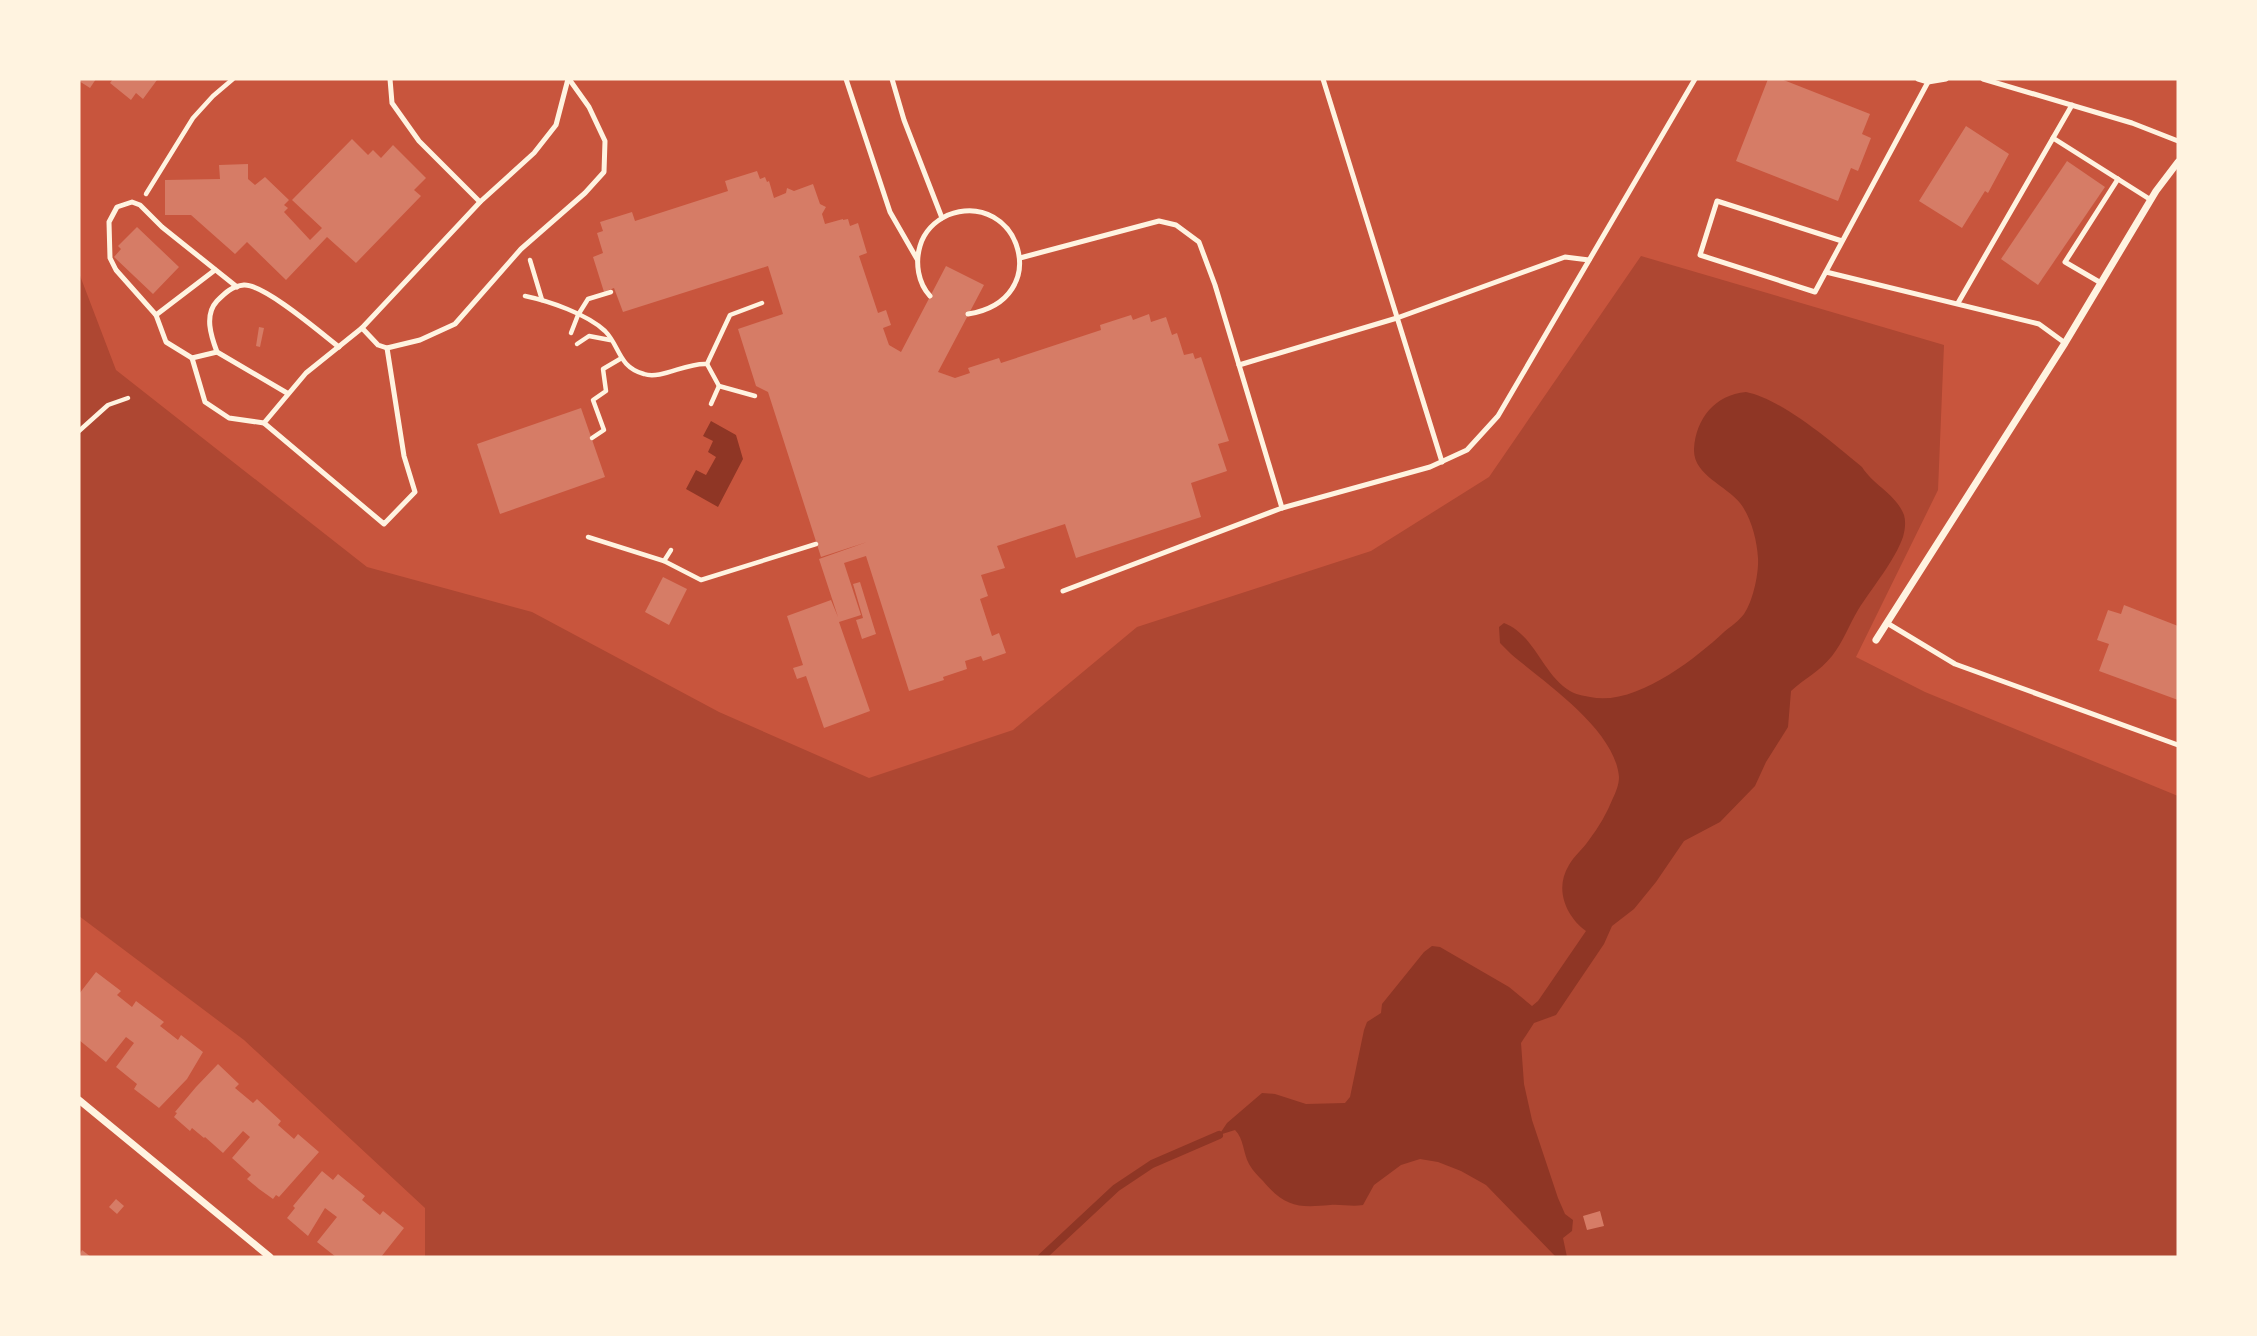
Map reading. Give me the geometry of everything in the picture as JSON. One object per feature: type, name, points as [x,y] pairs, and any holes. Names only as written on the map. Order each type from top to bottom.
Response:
[{"type":"street","points":[[1876,640],[2065,343],[2151,200],[2178,162]]},
{"type":"street","points":[[79,1100],[270,1257]]},
{"type":"lane","points":[[390,79],[392,103],[419,141],[480,202]]},
{"type":"lane","points":[[264,423],[306,373],[362,328],[480,202],[534,153],[556,125],[569,79]]},
{"type":"lane","points":[[362,328],[378,345],[387,348],[420,340],[456,324],[520,249],[585,193],[604,172],[605,141],[589,107],[569,79]]},
{"type":"lane","points":[[846,79],[890,212],[917,260]]},
{"type":"lane","points":[[892,79],[904,120],[942,218]]},
{"type":"lane","points":[[1323,79],[1442,462]]},
{"type":"lane","points":[[1063,591],[1282,508],[1442,462],[1467,450],[1498,416],[1695,79]]},
{"type":"lane","points":[[1918,79],[1928,82],[1946,79]]},
{"type":"lane","points":[[1983,79],[2132,123],[2178,141]]},
{"type":"lane","points":[[1842,241],[1717,201],[1700,255],[1815,292],[1928,82]]},
{"type":"lane","points":[[1958,303],[2072,105]]},
{"type":"lane","points":[[2053,138],[2151,200]]},
{"type":"lane","points":[[2101,283],[2065,262],[2118,179]]},
{"type":"lane","points":[[237,287],[162,227],[140,205],[132,202],[117,207],[109,222],[110,258],[116,270],[156,315],[166,342],[192,358],[205,402],[229,418],[264,423],[384,524],[415,492],[404,456],[387,348]]},
{"type":"lane","points":[[930,296],[919,276],[917,260],[920,243],[929,229],[942,218],[958,211],[975,211],[992,216],[1006,226],[1016,242],[1020,258],[1019,276],[1011,292],[1000,304],[985,312],[968,314]]},
{"type":"lane","points":[[1020,258],[1159,221],[1176,225],[1199,242],[1215,285],[1282,508]]},
{"type":"lane","points":[[1239,365],[1397,318],[1565,257],[1589,260]]},
{"type":"lane","points":[[156,315],[215,270]]},
{"type":"lane","points":[[1826,272],[2039,324],[2065,343]]},
{"type":"lane","points":[[287,393],[217,352],[209,330],[213,306],[229,289],[246,285],[269,294],[339,347]]},
{"type":"lane","points":[[192,358],[217,352]]},
{"type":"lane","points":[[1887,623],[1955,664],[2178,745]]},
{"type":"path","points":[[140,205],[193,118],[233,79]]},
{"type":"path","points":[[527,249],[542,300]]},
{"type":"path","points":[[571,333],[588,299],[611,292]]},
{"type":"path","points":[[525,296],[578,315],[604,331],[620,359],[642,374],[652,376],[695,363],[707,363]]},
{"type":"path","points":[[707,363],[730,314],[762,303]]},
{"type":"path","points":[[577,344],[589,336],[611,340]]},
{"type":"path","points":[[592,438],[604,430],[593,400],[606,391],[603,369],[620,359]]},
{"type":"path","points":[[707,363],[719,386],[755,396]]},
{"type":"path","points":[[711,404],[719,386]]},
{"type":"path","points":[[79,431],[108,405],[128,398]]},
{"type":"path","points":[[588,537],[664,561],[701,580],[816,544]]},
{"type":"path","points":[[664,561],[671,550]]},
{"type":"shaded area","points":[[1641,256],[1944,345],[1938,490],[1856,657],[1925,692],[2178,796],[2178,1257],[425,1257],[425,1208],[244,1040],[79,916],[79,273],[116,370],[367,567],[532,612],[719,712],[869,778],[1013,730],[1137,627],[1371,551],[1489,477]]},
{"type":"shaded area","points":[[1746,392],[1791,412],[1862,467],[1900,508],[1905,518],[1903,537],[1895,555],[1858,610],[1836,651],[1791,691],[1788,727],[1766,762],[1755,786],[1720,822],[1684,841],[1634,909],[1612,926],[1604,944],[1556,1015],[1534,1023],[1521,1043],[1524,1084],[1532,1120],[1558,1198],[1565,1214],[1573,1220],[1572,1231],[1563,1238],[1567,1257],[1556,1257],[1486,1185],[1438,1162],[1420,1159],[1401,1165],[1374,1185],[1363,1205],[1301,1206],[1285,1201],[1252,1169],[1235,1130],[1219,1135],[1227,1123],[1262,1093],[1275,1094],[1306,1104],[1345,1103],[1350,1097],[1367,1022],[1381,1013],[1382,1004],[1424,952],[1432,946],[1440,947],[1509,987],[1532,1006],[1586,931],[1568,910],[1564,901],[1563,883],[1569,865],[1596,830],[1615,793],[1619,777],[1615,759],[1592,725],[1576,708],[1500,643],[1499,627],[1504,623],[1523,636],[1552,675],[1570,691],[1585,696],[1607,698],[1625,695],[1662,679],[1697,655],[1740,619],[1750,602],[1756,579],[1758,558],[1755,536],[1740,503],[1704,473],[1695,458],[1694,449],[1699,427],[1709,410],[1725,398]]},
{"type":"shaded area","points":[[711,421],[736,435],[743,459],[718,507],[686,489],[696,470],[706,475],[716,457],[708,452],[713,441],[703,436]]},
{"type":"building","points":[[79,79],[96,79],[90,88]]},
{"type":"building","points":[[113,79],[157,80],[143,99],[136,93],[131,100],[110,83]]},
{"type":"building","points":[[1768,79],[1781,79],[1870,114],[1862,134],[1871,138],[1858,171],[1851,168],[1838,201],[1736,161]]},
{"type":"building","points":[[1966,126],[2009,154],[1988,193],[1985,191],[1962,228],[1919,201]]},
{"type":"building","points":[[352,139],[368,155],[373,150],[381,158],[393,145],[426,178],[414,190],[421,196],[356,263],[327,237],[286,280],[247,242],[235,254],[191,215],[165,215],[165,180],[220,179],[219,165],[248,164],[248,179],[255,185],[265,177],[289,200],[284,205],[288,208],[284,212],[310,240],[322,228],[292,200]]},
{"type":"building","points":[[2067,161],[2105,187],[2038,285],[2001,259]]},
{"type":"building","points":[[757,171],[760,179],[765,177],[767,182],[769,181],[774,198],[786,193],[787,188],[794,191],[813,184],[820,204],[826,207],[822,214],[825,224],[843,219],[848,219],[850,226],[858,223],[867,253],[859,256],[878,313],[886,310],[891,325],[883,328],[889,345],[901,352],[946,266],[984,285],[938,372],[955,378],[970,373],[968,368],[999,358],[1001,363],[1101,330],[1100,325],[1131,315],[1133,320],[1149,314],[1151,322],[1166,317],[1172,335],[1177,333],[1184,355],[1193,353],[1195,359],[1201,357],[1229,441],[1218,444],[1227,471],[1191,483],[1201,517],[1076,558],[1065,524],[997,546],[1005,568],[981,575],[988,596],[980,599],[992,636],[999,633],[1006,653],[983,661],[981,656],[965,661],[967,669],[943,677],[944,680],[909,691],[866,556],[844,563],[861,615],[839,622],[870,711],[824,728],[806,676],[797,679],[793,668],[803,665],[787,616],[831,600],[838,617],[819,559],[867,542],[821,557],[768,392],[756,386],[738,329],[783,314],[768,266],[623,312],[614,288],[604,292],[593,257],[603,253],[597,233],[603,231],[600,222],[632,212],[635,221],[728,191],[725,181]]},
{"type":"building","points":[[137,227],[179,267],[153,294],[114,257],[121,249],[118,246]]},
{"type":"building","points":[[259,327],[264,328],[260,347],[256,346]]},
{"type":"building","points":[[581,408],[605,477],[500,514],[477,444]]},
{"type":"building","points":[[663,577],[687,589],[669,625],[645,612]]},
{"type":"building","points":[[860,582],[876,634],[862,639],[856,620],[863,618],[853,584]]},
{"type":"building","points":[[2124,605],[2178,626],[2178,700],[2099,671],[2109,644],[2097,640],[2108,610],[2121,614]]},
{"type":"building","points":[[96,972],[121,991],[117,995],[132,1007],[136,1001],[164,1022],[160,1026],[178,1040],[181,1035],[203,1052],[187,1079],[159,1108],[134,1089],[137,1084],[116,1067],[134,1043],[126,1037],[106,1062],[79,1040],[79,994]]},
{"type":"building","points":[[218,1064],[239,1084],[235,1088],[253,1103],[257,1099],[281,1121],[278,1125],[294,1139],[298,1134],[319,1152],[279,1197],[276,1195],[273,1199],[259,1189],[247,1179],[251,1175],[232,1158],[250,1137],[243,1131],[223,1153],[205,1137],[192,1128],[190,1131],[174,1117],[177,1113],[175,1112]]},
{"type":"building","points":[[322,1171],[333,1180],[338,1174],[365,1196],[362,1200],[380,1215],[383,1211],[404,1228],[381,1257],[336,1257],[317,1242],[337,1217],[325,1208],[308,1236],[287,1218],[295,1208],[293,1206]]},
{"type":"building","points":[[116,1199],[124,1206],[117,1214],[109,1207]]},
{"type":"building","points":[[1600,1211],[1604,1226],[1587,1230],[1583,1216]]},
{"type":"building","points":[[82,1250],[91,1257],[79,1257]]},
{"type":"waterway","points":[[1042,1257],[1116,1188],[1152,1164],[1219,1135]]}]
